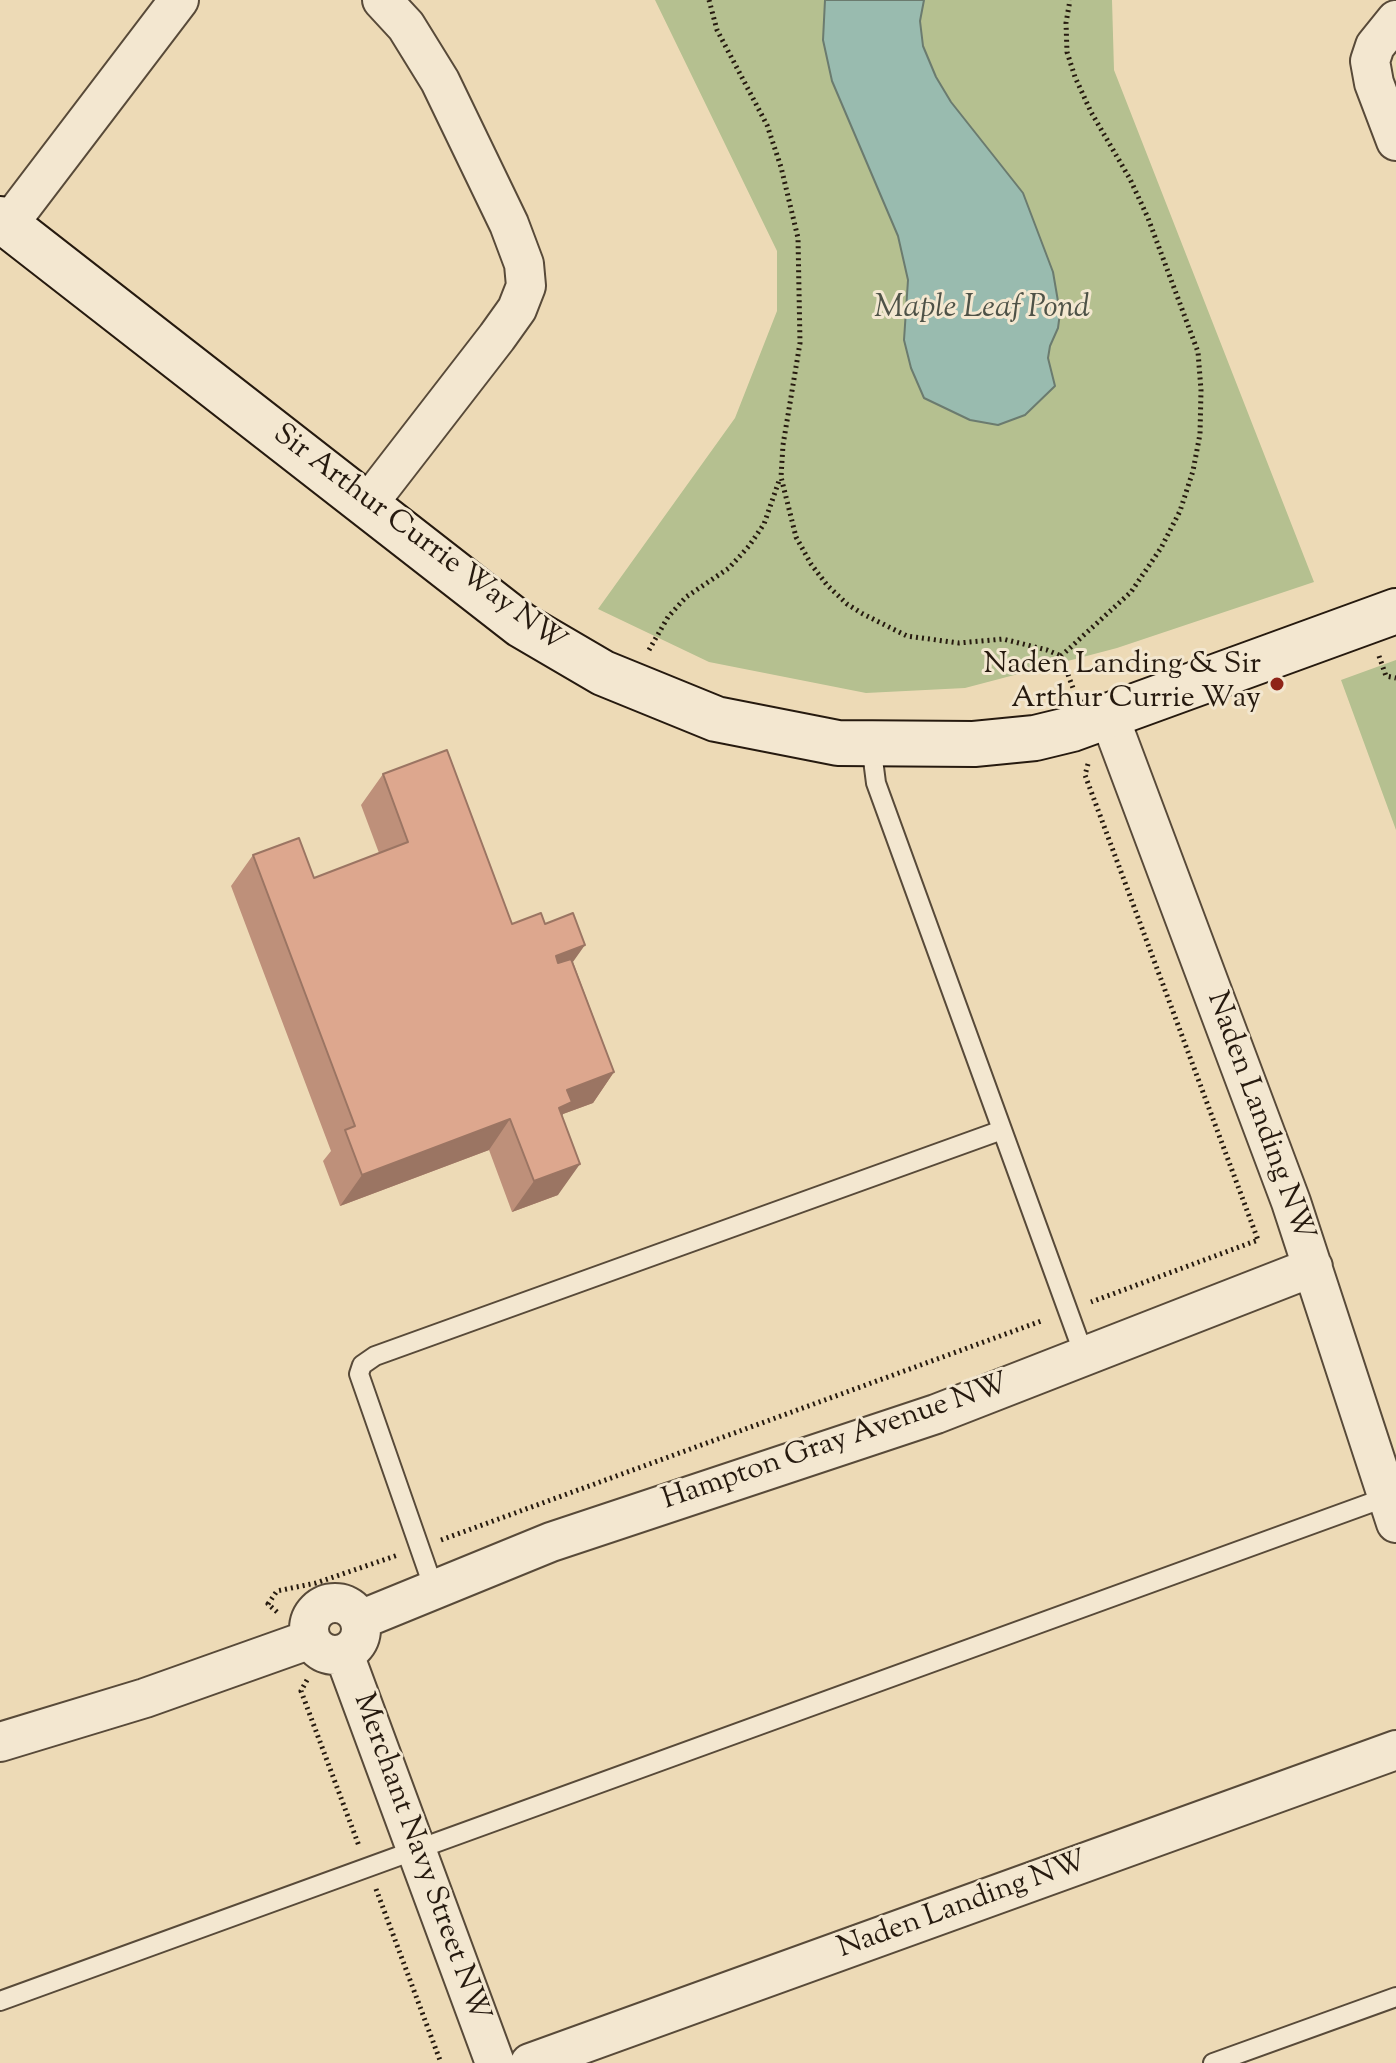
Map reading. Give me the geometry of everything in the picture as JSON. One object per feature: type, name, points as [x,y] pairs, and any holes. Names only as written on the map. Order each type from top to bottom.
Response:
[{"type":"street","points":[[3,222],[179,0]]},
{"type":"street","points":[[367,505],[497,337],[517,309],[526,286],[524,264],[509,224],[440,81],[406,26],[382,0]]},
{"type":"street","points":[[1396,20],[1375,46],[1370,61],[1374,83],[1396,141]]},
{"type":"street","name":"Sir Arthur Currie Way NW","points":[[3,222],[521,625],[603,673],[716,719],[838,743],[974,744],[1035,738],[1072,729],[1092,706],[1396,611]]},
{"type":"street","name":"Naden Landing NW","points":[[1092,706],[1286,1187],[1392,1510]]},
{"type":"street","name":"Hampton Gray Avenue NW","points":[[316,1646],[351,1650],[361,1636],[360,1620],[551,1542],[936,1414],[1313,1267]]},
{"type":"street","points":[[0,1742],[316,1646]]},
{"type":"street","name":"Merchant Navy Street NW","points":[[316,1646],[416,1850],[495,2063]]},
{"type":"street","name":"Naden Landing NW","points":[[530,2063],[1396,1750]]},
{"type":"lane","points":[[871,744],[876,783],[1084,1355]]},
{"type":"lane","points":[[434,1589],[359,1374],[362,1365],[375,1356],[1002,1130]]},
{"type":"lane","points":[[0,2001],[367,1867],[1392,1510]]},
{"type":"lane","points":[[1213,2063],[1396,1997]]},
{"type":"path","points":[[631,684],[668,617],[686,597],[729,568],[764,524],[781,477],[783,445],[800,343],[798,238],[781,167],[767,125],[717,30],[709,0]]},
{"type":"path","points":[[1061,656],[1131,592],[1161,548],[1180,511],[1193,471],[1200,434],[1201,390],[1198,352],[1148,218],[1075,77],[1067,52],[1066,23],[1070,0]]},
{"type":"path","points":[[781,477],[796,537],[811,564],[847,604],[907,636],[959,643],[1003,639],[1026,643],[1061,656],[1092,706]]},
{"type":"path","points":[[1076,773],[1092,779]]},
{"type":"path","points":[[441,2063],[301,1691],[316,1646],[268,1604],[277,1591],[316,1583],[420,1548],[1258,1240],[1085,775]]},
{"type":"green space","points":[[655,0],[1112,0],[1114,70],[1314,582],[1117,648],[965,688],[866,693],[709,662],[598,609],[735,418],[777,311],[777,251]]},
{"type":"green space","points":[[1396,660],[1396,830],[1341,680]]},
{"type":"water","name":"Maple Leaf Pond","points":[[825,0],[924,0],[920,21],[923,46],[936,77],[951,102],[1023,193],[1053,272],[1060,313],[1048,358],[1055,386],[1025,415],[998,425],[970,420],[924,398],[911,368],[904,340],[908,280],[898,236],[832,81],[823,40]]},
{"type":"building","points":[[447,750],[512,924],[541,913],[545,924],[573,913],[585,945],[556,956],[558,963],[571,959],[614,1072],[567,1090],[572,1102],[559,1108],[580,1164],[534,1181],[510,1119],[362,1175],[345,1130],[355,1126],[253,855],[299,838],[314,878],[408,842],[383,774]]},
{"type":"place","name":"Naden Landing & Sir Arthur Currie Way","points":[[1277,684]]}]
